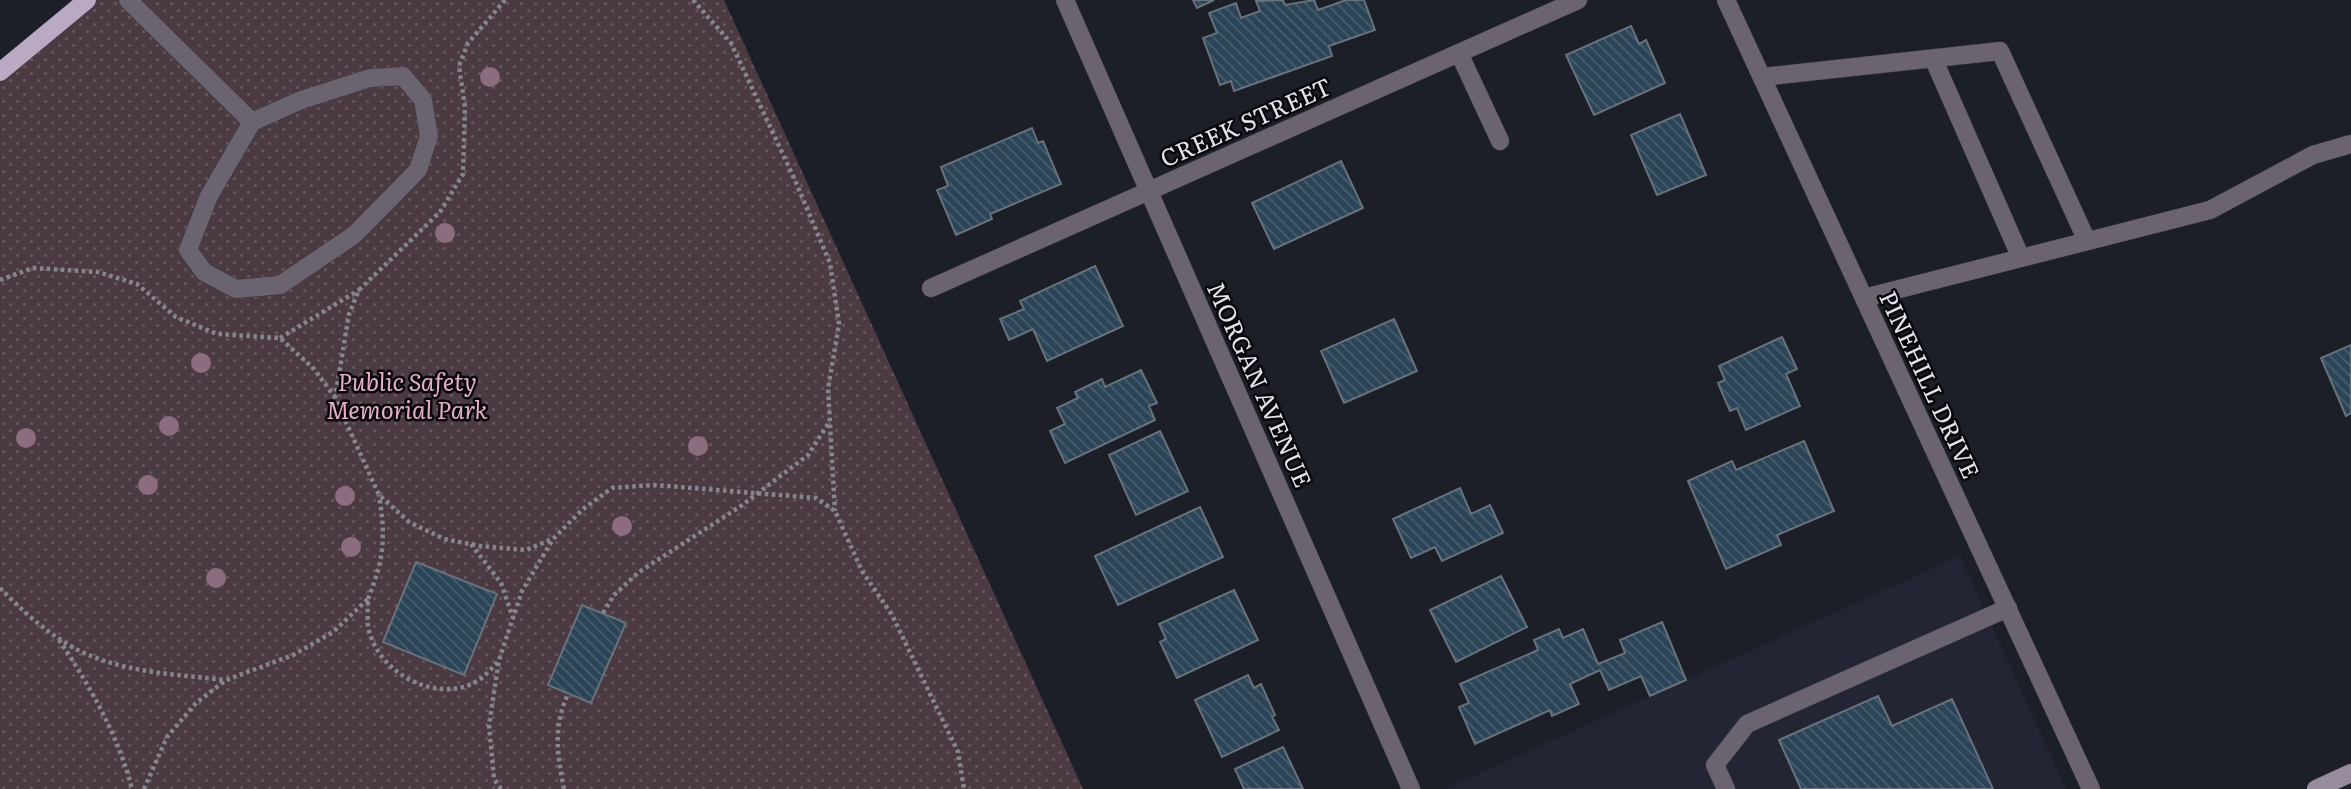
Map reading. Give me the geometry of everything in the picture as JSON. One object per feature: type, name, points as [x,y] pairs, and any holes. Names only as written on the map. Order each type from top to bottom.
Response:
[{"type":"main road","points":[[0,72],[87,0]]},
{"type":"main road","points":[[2316,789],[2351,773]]},
{"type":"street","points":[[128,0],[252,122]]},
{"type":"street","name":"MORGAN AVENUE","points":[[1065,0],[1412,789]]},
{"type":"street","name":"CREEK STREET","points":[[931,288],[1578,0]]},
{"type":"street","name":"PINEHILL DRIVE","points":[[1726,0],[2091,789]]},
{"type":"street","points":[[1762,76],[2000,51],[2087,241]]},
{"type":"street","points":[[1459,53],[1500,141]]},
{"type":"street","points":[[1933,58],[2021,258]]},
{"type":"street","points":[[403,76],[423,100],[429,135],[418,170],[354,235],[280,285],[236,289],[204,272],[188,250],[209,196],[252,122],[301,100],[359,82],[403,76]]},
{"type":"street","points":[[1864,298],[2210,210],[2313,155],[2351,144]]},
{"type":"street","points":[[1726,789],[1716,765],[1747,724],[2008,608]]},
{"type":"path","points":[[0,280],[33,268],[98,272],[137,284],[176,317],[217,334],[280,338],[359,290],[440,212],[463,174],[465,107],[458,66],[468,43],[505,0]]},
{"type":"path","points":[[693,0],[732,43],[830,263],[839,324],[828,389],[835,511],[862,571],[892,615],[958,752],[964,789]]},
{"type":"path","points":[[335,398],[349,314],[359,290]]},
{"type":"path","points":[[280,338],[314,369],[335,398],[379,495],[385,533],[381,565],[368,598],[368,628],[384,659],[407,680],[446,691],[479,680],[499,660]]},
{"type":"path","points":[[603,613],[614,595],[639,572],[758,493],[808,455],[829,423]]},
{"type":"path","points":[[501,789],[494,779],[489,725],[499,660],[522,591],[553,539],[583,509],[612,488],[655,485],[816,498],[835,511]]},
{"type":"path","points":[[379,495],[408,522],[444,539],[526,550],[553,539]]},
{"type":"path","points":[[471,543],[501,583],[513,618]]},
{"type":"path","points":[[0,588],[57,636],[90,656],[139,669],[226,680]]},
{"type":"path","points":[[144,789],[167,737],[196,703],[226,680],[293,655],[332,632],[368,598]]},
{"type":"path","points":[[57,636],[81,673],[105,720],[132,789]]},
{"type":"path","points":[[564,789],[558,750],[558,717],[568,694]]},
{"type":"shaded area","points":[[1960,556],[2066,789],[1445,789]]},
{"type":"green space","name":"Public Safety Memorial Park","points":[[87,0],[724,0],[1083,789],[0,789],[0,72]]},
{"type":"building","points":[[1193,0],[1214,0],[1197,8]]},
{"type":"building","points":[[1283,0],[1285,5],[1314,0],[1318,10],[1346,0],[1364,0],[1375,30],[1329,46],[1332,56],[1234,91],[1231,81],[1220,85],[1203,38],[1217,33],[1209,13],[1236,3],[1241,18],[1260,11],[1256,1]]},
{"type":"building","points":[[1631,26],[1639,44],[1646,40],[1665,83],[1594,115],[1566,55]]},
{"type":"building","points":[[1680,114],[1706,175],[1657,195],[1631,135]]},
{"type":"building","points":[[1032,128],[1038,143],[1043,141],[1061,184],[990,214],[992,219],[956,235],[937,190],[948,186],[941,167]]},
{"type":"building","points":[[1341,161],[1363,208],[1274,249],[1252,203]]},
{"type":"building","points":[[1095,266],[1123,326],[1047,361],[1033,329],[1009,340],[1000,319],[1024,309],[1020,301]]},
{"type":"building","points":[[1394,319],[1417,371],[1344,403],[1321,351]]},
{"type":"building","points":[[1782,337],[1797,369],[1786,374],[1800,406],[1746,430],[1737,408],[1730,411],[1718,383],[1725,380],[1719,366]]},
{"type":"building","points":[[2351,345],[2351,413],[2346,416],[2321,358]]},
{"type":"building","points":[[1141,370],[1157,403],[1149,406],[1155,420],[1065,463],[1050,431],[1065,424],[1057,408],[1078,398],[1075,392],[1102,379],[1105,387]]},
{"type":"building","points":[[1160,431],[1188,491],[1136,515],[1109,455]]},
{"type":"building","points":[[1804,441],[1834,511],[1777,535],[1781,545],[1726,569],[1688,481],[1732,461],[1736,470]]},
{"type":"building","points":[[1460,488],[1471,514],[1490,505],[1503,533],[1442,561],[1435,547],[1411,558],[1393,519]]},
{"type":"building","points":[[1200,507],[1223,557],[1118,605],[1095,556]]},
{"type":"building","points":[[416,562],[497,594],[464,675],[383,642]]},
{"type":"building","points":[[1501,576],[1527,627],[1456,662],[1430,610]]},
{"type":"building","points":[[1234,590],[1258,640],[1177,678],[1160,642],[1166,639],[1159,624]]},
{"type":"building","points":[[582,605],[626,623],[591,703],[548,685]]},
{"type":"building","points":[[1662,622],[1686,680],[1650,696],[1641,676],[1609,690],[1600,670],[1570,684],[1579,704],[1552,716],[1550,710],[1475,744],[1459,707],[1469,703],[1460,684],[1538,650],[1534,640],[1559,629],[1563,638],[1583,629],[1598,664],[1625,653],[1620,640]]},
{"type":"building","points":[[1248,675],[1254,688],[1261,684],[1279,730],[1222,757],[1195,700]]},
{"type":"building","points":[[1878,696],[1892,726],[1952,699],[1993,789],[1801,789],[1779,740]]},
{"type":"building","points":[[1283,747],[1303,789],[1244,789],[1235,769]]}]
